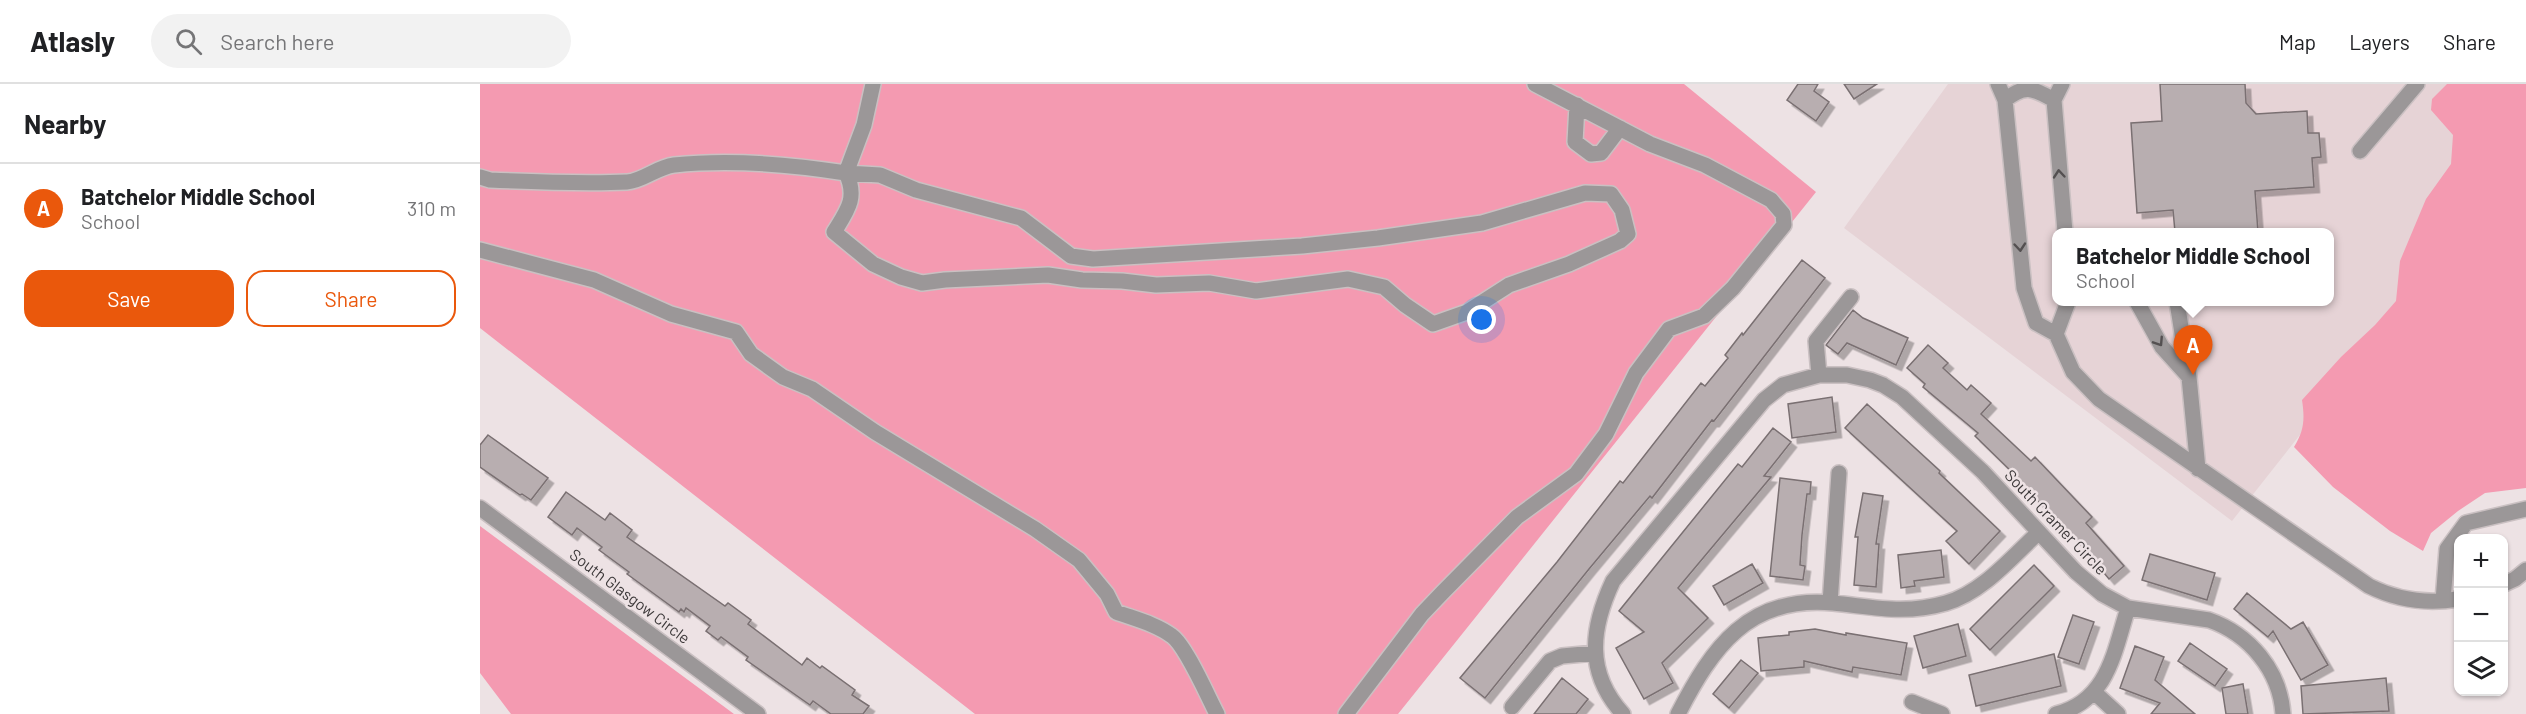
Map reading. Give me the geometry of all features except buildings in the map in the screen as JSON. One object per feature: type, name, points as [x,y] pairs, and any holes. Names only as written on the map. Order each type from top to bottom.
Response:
[{"type":"street","points":[[480,177],[490,180],[630,182],[664,166],[748,162],[795,165],[846,173],[880,175],[916,190],[1021,218],[1071,256],[1093,259],[1302,246],[1423,232],[1482,223],[1585,193],[1611,194],[1622,210],[1628,234],[1620,241],[1569,264],[1509,285],[1467,312],[1433,324],[1405,306],[1384,287],[1348,279],[1256,291],[1209,283],[1156,285],[1122,280],[1082,280],[1048,275],[922,283],[873,264],[834,232],[850,206],[852,184],[846,173],[864,125],[873,84]]},
{"type":"street","points":[[1346,714],[1436,600],[1517,517],[1576,474],[1606,434],[1636,373],[1669,330],[1704,316],[1733,288],[1784,225],[1784,214],[1771,200],[1705,165],[1650,144],[1534,84]]},
{"type":"street","points":[[1998,84],[2005,100],[2024,288],[2036,323],[2056,334],[2073,372],[2091,392],[2198,469],[2369,586],[2404,598],[2451,600],[2447,549],[2466,523],[2526,508]]},
{"type":"street","points":[[2062,84],[2054,100],[2065,228]]},
{"type":"street","points":[[2360,152],[2417,84]]},
{"type":"street","points":[[2005,100],[2017,89],[2032,87],[2054,100]]},
{"type":"street","points":[[1577,105],[1575,142],[1592,154],[1601,153],[1620,128]]},
{"type":"street","points":[[480,250],[594,280],[671,314],[736,332],[751,354],[783,377],[812,389],[875,432],[1035,529],[1079,560],[1107,594],[1116,612],[1150,624],[1174,637],[1198,675],[1217,714]]},
{"type":"street","points":[[1819,375],[1816,341],[1851,297]]},
{"type":"street","points":[[2056,334],[2066,306]]},
{"type":"street","points":[[2139,306],[2162,347],[2189,376]]},
{"type":"street","points":[[2178,306],[2189,376],[2198,469]]},
{"type":"street","name":"South Cramer Circle","points":[[1623,714],[1605,689],[1595,653],[1595,629],[1602,606],[1614,581],[1764,400],[1783,385],[1832,373],[1860,377],[1893,390],[1983,472],[2089,584],[2115,602],[2128,608],[2209,620],[2221,624],[2244,639],[2271,673],[2281,697],[2283,714]]},
{"type":"street","points":[[1830,603],[1839,473]]},
{"type":"street","name":"South Glasgow Circle","points":[[480,508],[758,714]]},
{"type":"street","points":[[1678,714],[1709,658],[1737,630],[1756,618],[1781,607],[1830,603],[1913,611],[1947,603],[1980,585],[2039,532]]},
{"type":"street","points":[[2056,714],[2076,708],[2094,692],[2107,672],[2128,608]]},
{"type":"street","points":[[1512,707],[1550,661],[1562,656],[1595,653]]},
{"type":"street","points":[[2094,692],[2118,714]]},
{"type":"street","points":[[1912,702],[1942,714]]},
{"type":"shaded area","points":[[480,84],[1684,84],[1816,192],[1398,714],[975,714],[480,328]]},
{"type":"shaded area","points":[[1948,84],[2526,84],[2526,148],[2232,521],[1844,228]]},
{"type":"shaded area","points":[[2447,84],[2526,84],[2526,488],[2485,493],[2431,533],[2423,551],[2390,531],[2333,487],[2294,447],[2303,425],[2302,400],[2396,301],[2400,261],[2426,199],[2451,164],[2453,135],[2431,110],[2432,99]]},
{"type":"shaded area","points":[[480,526],[734,714],[511,714],[480,673]]},
{"type":"place","name":"Batchelor Middle School","points":[[2193,375]]}]
